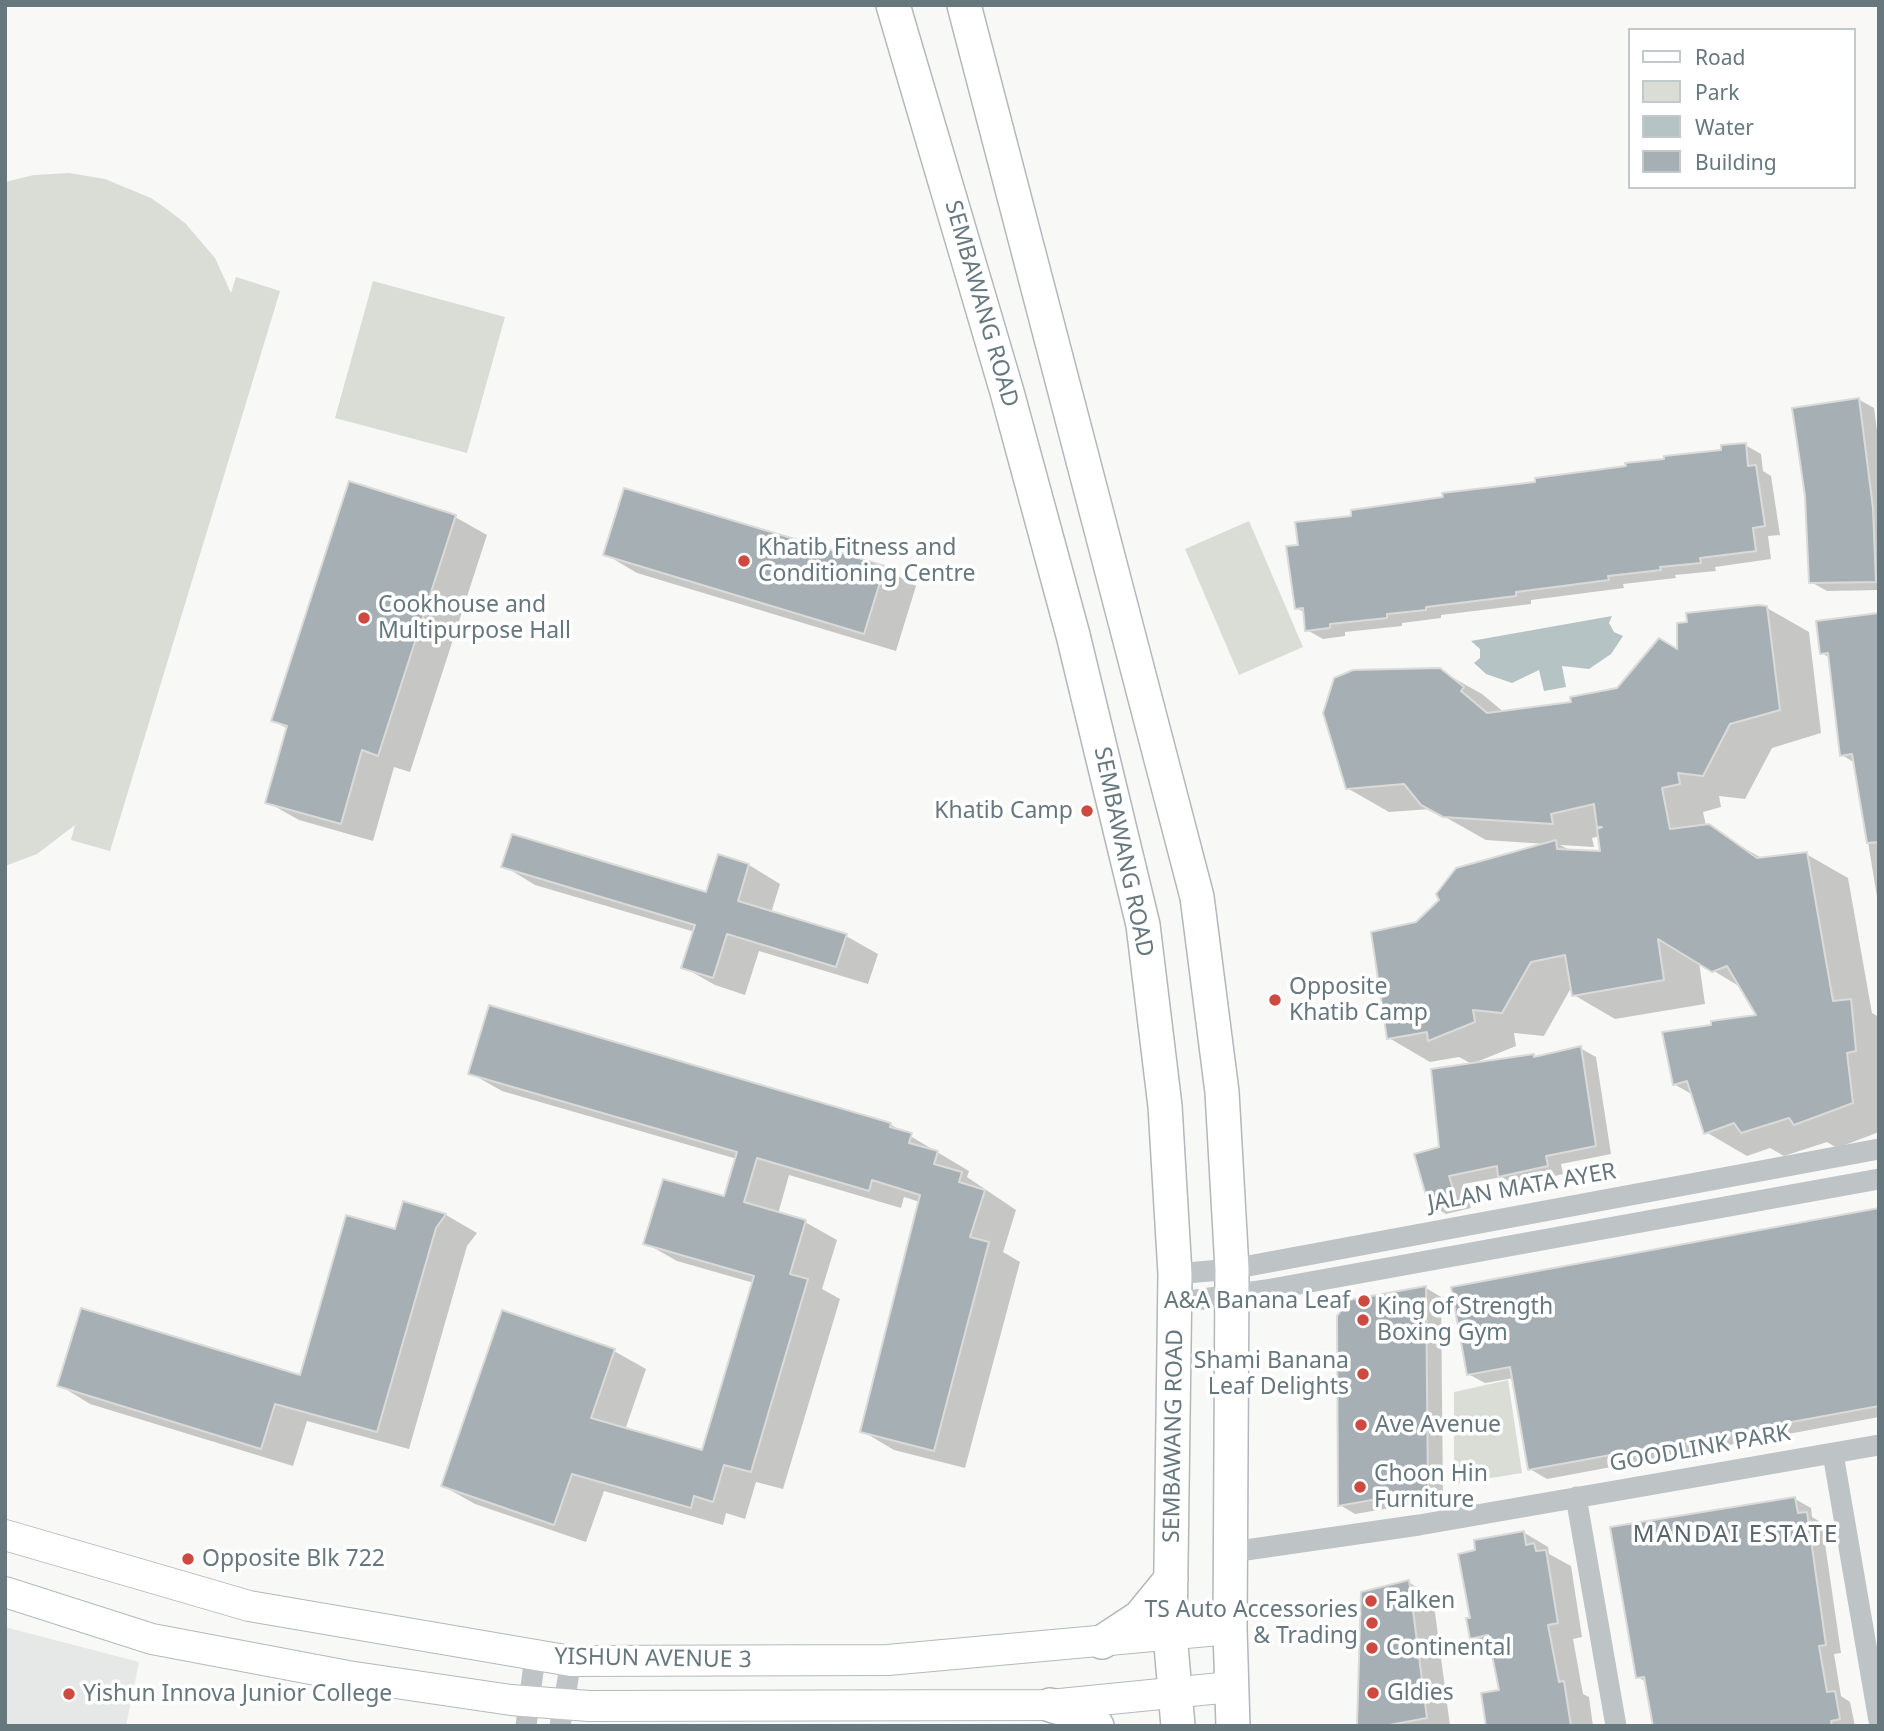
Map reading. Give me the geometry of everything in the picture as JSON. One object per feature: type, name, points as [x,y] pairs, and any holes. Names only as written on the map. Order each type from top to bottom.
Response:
[{"type":"main road","name":"SEMBAWANG ROAD","points":[[893,5],[1018,433],[1073,635],[1143,925],[1165,1106],[1175,1288],[1170,1634],[1178,1726]]},
{"type":"main road","points":[[964,5],[1197,897],[1222,1092],[1232,1282],[1230,1629],[1233,1726]]},
{"type":"main road","name":"YISHUN AVENUE 3","points":[[5,1535],[248,1605],[570,1661],[888,1660],[1230,1629]]},
{"type":"main road","points":[[1102,1642],[1140,1617],[1171,1579]]},
{"type":"main road","name":"YISHUN AVENUE 3","points":[[5,1592],[152,1639],[348,1676],[527,1714],[1050,1705],[1231,1687]]},
{"type":"main road","points":[[1050,1705],[1080,1714],[1097,1726]]},
{"type":"street","name":"JALAN MATA AYER","points":[[1175,1288],[1232,1282],[1310,1254],[1879,1149]]},
{"type":"street","name":"JALAN MATA AYER","points":[[1175,1288],[1232,1282],[1311,1281],[1879,1179]]},
{"type":"street","points":[[1310,1254],[1311,1281]]},
{"type":"street","name":"GOODLINK PARK","points":[[1232,1552],[1419,1525],[1879,1445]]},
{"type":"street","points":[[1833,1454],[1879,1721]]},
{"type":"street","points":[[1576,1497],[1616,1726]]},
{"type":"street","points":[[527,1714],[535,1656]]},
{"type":"street","points":[[562,1715],[570,1661]]},
{"type":"shaded area","name":"Yishun Innova Junior College","points":[[5,1627],[139,1662],[126,1726],[5,1726]]},
{"type":"green space","points":[[69,173],[105,179],[151,198],[168,210],[186,224],[215,258],[231,293],[236,277],[280,291],[110,851],[71,840],[75,825],[37,854],[5,866],[5,182],[34,175]]},
{"type":"green space","points":[[373,281],[505,317],[467,453],[335,418]]},
{"type":"green space","points":[[1249,521],[1303,647],[1239,675],[1185,549]]},
{"type":"green space","points":[[1508,1380],[1522,1473],[1454,1484],[1454,1392]]},
{"type":"water","points":[[1612,616],[1609,623],[1614,632],[1623,636],[1611,654],[1589,669],[1562,666],[1566,687],[1544,691],[1539,670],[1512,683],[1486,674],[1474,663],[1480,658],[1480,649],[1471,641]]},
{"type":"building","points":[[1859,398],[1873,508],[1876,582],[1809,583],[1805,496],[1792,408]]},
{"type":"building","points":[[1746,443],[1748,466],[1756,465],[1765,526],[1753,528],[1756,551],[1700,558],[1701,563],[1660,567],[1661,570],[1608,576],[1609,580],[1516,592],[1516,596],[1426,607],[1426,610],[1387,614],[1387,618],[1330,624],[1330,628],[1305,631],[1303,608],[1295,609],[1286,546],[1298,545],[1295,522],[1351,516],[1351,510],[1443,497],[1442,493],[1535,482],[1535,478],[1626,466],[1625,463],[1721,450],[1721,445]]},
{"type":"building","name":"Cookhouse and Multipurpose Hall","points":[[349,481],[456,515],[378,756],[362,750],[341,824],[265,803],[287,726],[271,721]]},
{"type":"building","name":"Khatib Fitness and Conditioning Centre","points":[[624,488],[885,566],[864,634],[603,555]]},
{"type":"building","points":[[1767,606],[1780,710],[1730,724],[1703,776],[1678,773],[1680,784],[1662,788],[1670,829],[1709,824],[1757,858],[1807,852],[1833,1001],[1851,999],[1856,1051],[1847,1053],[1853,1103],[1794,1125],[1789,1118],[1741,1133],[1734,1123],[1704,1134],[1687,1081],[1673,1085],[1662,1032],[1711,1025],[1711,1021],[1756,1015],[1727,966],[1712,972],[1658,939],[1664,980],[1572,996],[1565,955],[1531,962],[1502,1013],[1473,1010],[1475,1022],[1428,1041],[1427,1032],[1387,1039],[1371,932],[1416,922],[1439,900],[1436,894],[1456,868],[1556,840],[1557,849],[1600,851],[1597,829],[1602,827],[1597,827],[1594,804],[1551,814],[1553,824],[1443,817],[1421,805],[1404,784],[1346,789],[1323,713],[1334,678],[1353,670],[1440,668],[1464,687],[1461,691],[1487,713],[1571,702],[1570,697],[1617,688],[1659,638],[1677,649],[1677,623],[1687,622],[1686,613]]},
{"type":"building","points":[[1879,613],[1879,842],[1867,843],[1852,754],[1840,756],[1828,653],[1820,654],[1816,621]]},
{"type":"building","points":[[512,834],[706,892],[718,854],[749,864],[738,901],[847,934],[836,967],[727,934],[713,978],[681,968],[695,925],[501,867]]},
{"type":"building","points":[[489,1005],[891,1123],[890,1127],[912,1133],[909,1143],[938,1151],[934,1164],[962,1172],[959,1182],[985,1190],[970,1237],[989,1242],[934,1451],[860,1432],[920,1195],[872,1180],[869,1191],[757,1158],[744,1202],[806,1220],[790,1274],[808,1279],[751,1472],[724,1465],[713,1502],[694,1496],[691,1508],[572,1474],[554,1525],[441,1486],[502,1310],[615,1349],[591,1418],[702,1450],[754,1276],[643,1244],[663,1179],[724,1196],[737,1152],[468,1074]]},
{"type":"building","points":[[1581,1046],[1596,1146],[1546,1156],[1548,1166],[1498,1177],[1497,1166],[1449,1176],[1456,1199],[1429,1206],[1414,1154],[1439,1147],[1431,1069],[1534,1054],[1534,1057]]},
{"type":"building","points":[[403,1201],[446,1214],[436,1228],[377,1432],[275,1404],[261,1449],[57,1386],[81,1308],[300,1375],[346,1215],[395,1229]]},
{"type":"building","points":[[1879,1208],[1879,1406],[1528,1470],[1510,1367],[1467,1375],[1451,1287]]},
{"type":"building","points":[[1426,1286],[1428,1490],[1338,1506],[1337,1316],[1349,1300]]},
{"type":"building","points":[[1795,1497],[1798,1513],[1807,1512],[1826,1645],[1819,1646],[1827,1692],[1835,1691],[1840,1719],[1831,1721],[1832,1726],[1653,1726],[1644,1677],[1636,1678],[1610,1527]]},
{"type":"building","points":[[1524,1531],[1526,1545],[1534,1543],[1536,1551],[1546,1550],[1558,1623],[1548,1625],[1559,1682],[1564,1681],[1571,1726],[1486,1726],[1481,1693],[1499,1690],[1488,1635],[1470,1639],[1466,1618],[1470,1618],[1458,1554],[1475,1550],[1474,1540]]},
{"type":"building","points":[[1409,1580],[1427,1718],[1384,1726],[1357,1726],[1361,1592]]},
{"type":"place","name":"Khatib Fitness and Conditioning Centre","points":[[744,561]]},
{"type":"place","name":"Cookhouse and Multipurpose Hall","points":[[364,618]]},
{"type":"place","name":"Khatib Camp","points":[[1087,811]]},
{"type":"place","name":"Opposite Khatib Camp","points":[[1275,1000]]},
{"type":"place","name":"A&A Banana Leaf","points":[[1364,1301]]},
{"type":"place","name":"King of Strength Boxing Gym","points":[[1363,1320]]},
{"type":"place","name":"Shami Banana Leaf Delights","points":[[1363,1374]]},
{"type":"place","name":"Ave Avenue","points":[[1361,1425]]},
{"type":"place","name":"Choon Hin Furniture","points":[[1360,1487]]},
{"type":"place","name":"Opposite Blk 722","points":[[188,1559]]},
{"type":"place","name":"Falken","points":[[1371,1601]]},
{"type":"place","name":"TS Auto Accessories & Trading","points":[[1372,1623]]},
{"type":"place","name":"Continental","points":[[1372,1648]]},
{"type":"place","name":"Gldies","points":[[1373,1693]]},
{"type":"place","name":"Yishun Innova Junior College","points":[[69,1694]]},
{"type":"district","name":"MANDAI ESTATE","points":[[1736,1535]]}]
